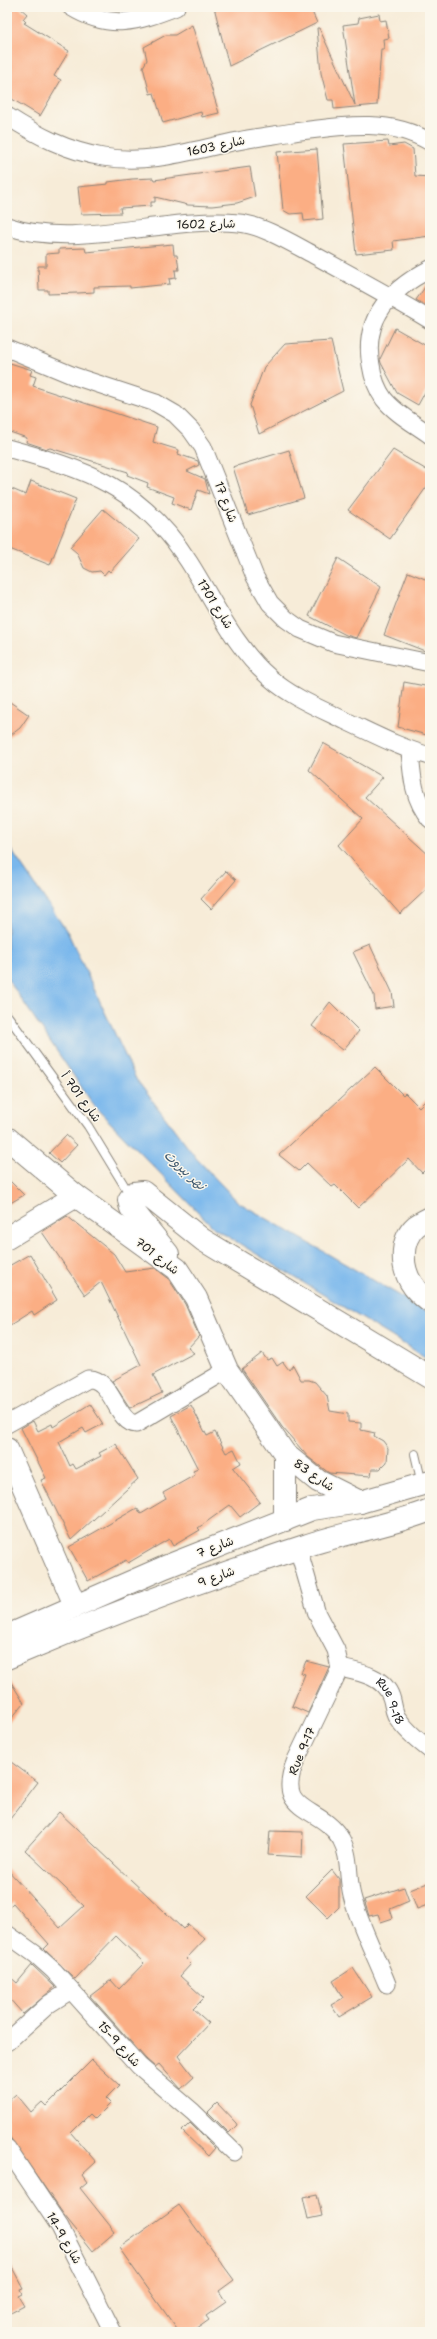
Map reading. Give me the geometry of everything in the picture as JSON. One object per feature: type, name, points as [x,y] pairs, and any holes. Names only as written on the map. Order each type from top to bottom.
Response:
[{"type":"street","points":[[71,7],[110,22],[124,23],[145,19],[176,7]]},
{"type":"street","name":"شارع 1603","points":[[7,116],[65,149],[105,158],[165,158],[238,140],[357,125],[382,126],[405,130],[430,142]]},
{"type":"street","name":"شارع 1602","points":[[7,226],[22,232],[71,235],[184,224],[240,223],[279,236],[390,296],[430,320]]},
{"type":"street","points":[[430,269],[390,296],[371,329],[369,357],[374,382],[384,399],[395,410],[430,435]]},
{"type":"street","name":"شارع 17","points":[[7,348],[74,376],[156,403],[180,419],[192,430],[203,447],[255,577],[270,603],[286,619],[300,629],[333,643],[430,663]]},
{"type":"street","name":"شارع 1701","points":[[7,448],[89,474],[116,486],[134,499],[170,534],[246,654],[271,679],[313,705],[410,751],[430,756]]},
{"type":"street","points":[[410,751],[414,790],[418,801],[430,820]]},
{"type":"street","name":"شارع 701","points":[[7,1138],[76,1196],[178,1269],[196,1298],[227,1370],[285,1454]]},
{"type":"street","points":[[178,1269],[159,1240],[131,1208],[129,1204],[131,1196],[139,1192],[143,1192],[203,1240],[430,1377]]},
{"type":"street","points":[[7,1238],[76,1196]]},
{"type":"street","points":[[430,1218],[416,1226],[406,1239],[403,1254],[406,1270],[414,1287],[430,1302]]},
{"type":"street","points":[[7,1424],[88,1379],[93,1378],[101,1383],[128,1421],[136,1424],[227,1370]]},
{"type":"street","points":[[7,1449],[75,1605]]},
{"type":"street","name":"شارع 83","points":[[285,1454],[318,1481],[360,1502]]},
{"type":"street","name":"شارع 83","points":[[285,1454],[285,1520]]},
{"type":"street","name":"شارع 7","points":[[7,1636],[165,1566],[312,1509],[360,1502],[426,1483]]},
{"type":"street","points":[[167,1594],[199,1569],[309,1525],[314,1513],[312,1509]]},
{"type":"street","name":"شارع 9","points":[[7,1658],[167,1594],[298,1548],[430,1510]]},
{"type":"street","points":[[298,1548],[317,1614],[326,1634],[336,1650],[340,1668]]},
{"type":"street","name":"Rue 9-18","points":[[340,1668],[363,1673],[374,1678],[384,1686],[391,1696],[398,1720],[430,1750]]},
{"type":"street","name":"Rue 9-17","points":[[340,1668],[296,1760],[290,1775],[289,1786],[292,1796],[298,1805],[331,1826],[341,1839],[347,1853],[352,1895],[387,1984]]},
{"type":"street","name":"شارع 9-15","points":[[7,1934],[35,1954],[71,1990],[138,2066],[194,2112],[234,2152]]},
{"type":"street","points":[[7,2042],[49,2004],[71,1990]]},
{"type":"street","name":"شارع 9-14","points":[[7,2148],[60,2227],[113,2332]]},
{"type":"lane","name":"شارع 701 أ","points":[[7,1015],[88,1126],[131,1196]]},
{"type":"lane","points":[[415,1454],[426,1483]]},
{"type":"water","name":"نهر بيروت","points":[[7,844],[68,933],[136,1079],[196,1158],[238,1202],[430,1313],[430,1360],[214,1228],[95,1107],[7,978]]},
{"type":"building","points":[[7,7],[19,7],[27,14],[23,19],[26,22],[24,23],[69,51],[54,76],[61,80],[40,116],[7,96]]},
{"type":"building","points":[[214,7],[310,7],[317,23],[229,66]]},
{"type":"building","points":[[379,14],[380,21],[386,20],[389,38],[383,39],[384,49],[381,49],[377,105],[334,109],[333,100],[328,100],[321,73],[317,28],[319,28],[355,105],[343,25],[358,23],[359,18]]},
{"type":"building","points":[[192,25],[219,113],[202,117],[201,112],[163,123],[154,93],[150,94],[143,67],[147,60],[144,47],[166,35],[175,35]]},
{"type":"building","points":[[388,141],[389,146],[404,144],[413,149],[415,176],[430,177],[430,236],[393,241],[394,250],[356,254],[344,144]]},
{"type":"building","points":[[317,149],[323,219],[304,221],[303,213],[290,214],[283,210],[277,152]]},
{"type":"building","points":[[250,167],[255,197],[237,203],[212,206],[188,205],[155,197],[155,202],[151,202],[151,206],[120,208],[121,213],[81,214],[78,187],[108,184],[108,182],[132,179],[153,178],[154,180]]},
{"type":"building","points":[[173,244],[174,255],[177,255],[179,270],[175,270],[176,278],[169,279],[170,284],[130,288],[130,286],[94,287],[94,292],[78,293],[48,294],[48,290],[39,290],[38,266],[46,266],[46,254],[59,253],[59,249],[85,248],[86,252]]},
{"type":"building","points":[[430,280],[430,308],[416,300]]},
{"type":"building","points":[[395,328],[430,348],[430,383],[418,405],[397,393],[381,363],[380,359]]},
{"type":"building","points":[[331,341],[343,391],[259,434],[250,405],[264,367],[285,344]]},
{"type":"building","points":[[7,362],[32,370],[30,375],[36,377],[33,386],[157,427],[153,442],[179,450],[178,454],[198,461],[199,465],[187,471],[205,479],[209,494],[198,490],[191,510],[172,503],[174,497],[147,487],[148,483],[127,475],[128,472],[26,442],[27,438],[7,431]]},
{"type":"building","points":[[289,450],[304,498],[248,515],[233,467]]},
{"type":"building","points":[[393,450],[430,472],[430,482],[390,539],[348,510]]},
{"type":"building","points":[[31,481],[76,499],[50,565],[7,548],[7,487],[26,495]]},
{"type":"building","points":[[103,509],[139,539],[110,572],[108,570],[104,575],[100,571],[92,572],[84,568],[77,553],[70,547]]},
{"type":"building","points":[[338,558],[381,587],[356,638],[346,635],[309,616]]},
{"type":"building","points":[[408,572],[430,581],[430,653],[384,635]]},
{"type":"building","points":[[404,682],[430,687],[430,736],[398,727]]},
{"type":"building","points":[[7,700],[29,715],[20,728],[7,738]]},
{"type":"building","points":[[323,743],[383,777],[365,797],[430,856],[430,886],[400,914],[339,845],[363,819],[309,770]]},
{"type":"building","points":[[226,871],[236,880],[211,909],[201,899]]},
{"type":"building","points":[[370,945],[392,992],[394,1006],[375,1009],[374,995],[353,952]]},
{"type":"building","points":[[330,1002],[359,1031],[343,1050],[312,1026]]},
{"type":"building","points":[[375,1067],[403,1095],[405,1093],[419,1107],[430,1096],[430,1165],[422,1173],[409,1159],[358,1208],[335,1185],[332,1187],[307,1163],[299,1171],[279,1155]]},
{"type":"building","points":[[66,1135],[77,1145],[60,1163],[49,1153]]},
{"type":"building","points":[[7,1178],[24,1195],[7,1205]]},
{"type":"building","points":[[67,1216],[114,1254],[125,1272],[155,1268],[168,1278],[185,1304],[199,1336],[188,1348],[194,1353],[153,1375],[162,1393],[130,1408],[112,1381],[141,1365],[101,1282],[85,1295],[42,1232]]},
{"type":"building","points":[[30,1254],[57,1300],[34,1315],[32,1311],[7,1327],[7,1267]]},
{"type":"building","points":[[262,1353],[267,1360],[272,1358],[277,1366],[283,1362],[289,1370],[293,1365],[301,1380],[315,1382],[327,1396],[330,1411],[348,1414],[348,1422],[361,1423],[361,1430],[375,1433],[374,1436],[383,1441],[388,1448],[387,1462],[380,1469],[372,1469],[371,1476],[329,1473],[308,1457],[282,1427],[242,1369]]},
{"type":"building","points":[[90,1404],[103,1424],[86,1433],[83,1428],[59,1442],[70,1466],[73,1464],[76,1469],[101,1456],[99,1453],[116,1444],[138,1479],[71,1540],[41,1480],[46,1478],[21,1428],[33,1421],[38,1431],[52,1424],[53,1427]]},
{"type":"building","points":[[191,1405],[207,1436],[215,1432],[226,1453],[234,1449],[241,1463],[233,1468],[260,1502],[240,1517],[230,1505],[198,1528],[200,1530],[173,1546],[169,1539],[128,1563],[126,1560],[88,1581],[69,1547],[137,1508],[141,1514],[166,1499],[163,1493],[195,1475],[193,1471],[198,1469],[171,1416]]},
{"type":"building","points":[[306,1661],[329,1667],[308,1713],[292,1706],[305,1674],[301,1673]]},
{"type":"building","points":[[7,1676],[24,1703],[7,1724]]},
{"type":"building","points":[[7,1759],[38,1782],[7,1823]]},
{"type":"building","points":[[59,1812],[183,1929],[188,1924],[205,1939],[186,1959],[191,1964],[180,1976],[204,1998],[193,2009],[209,2023],[178,2056],[194,2077],[181,2089],[159,2064],[155,2067],[146,2059],[90,1996],[111,1980],[119,1989],[144,1963],[116,1936],[75,1979],[44,1949],[49,1944],[13,1903],[7,1909],[7,1869],[60,1928],[84,1906],[25,1850]]},
{"type":"building","points":[[270,1831],[303,1832],[302,1857],[268,1855]]},
{"type":"building","points":[[332,1870],[339,1879],[339,1907],[328,1918],[306,1896]]},
{"type":"building","points":[[430,1882],[430,1904],[417,1909],[410,1890]]},
{"type":"building","points":[[404,1887],[409,1901],[390,1909],[393,1918],[381,1922],[378,1914],[369,1916],[364,1900]]},
{"type":"building","points":[[32,1965],[55,1987],[23,2014],[7,1996],[7,1974],[17,1983]]},
{"type":"building","points":[[353,1968],[372,1997],[339,2017],[331,2005],[343,1998],[333,1981]]},
{"type":"building","points":[[92,2060],[119,2085],[106,2098],[111,2103],[95,2119],[90,2114],[71,2133],[96,2162],[82,2175],[87,2182],[80,2188],[115,2232],[93,2251],[64,2215],[7,2133],[7,2102],[16,2094],[31,2112],[42,2102],[46,2106]]},
{"type":"building","points":[[217,2103],[237,2125],[229,2133],[208,2112]]},
{"type":"building","points":[[190,2123],[215,2148],[208,2156],[182,2131]]},
{"type":"building","points":[[317,2194],[322,2216],[308,2219],[303,2197]]},
{"type":"building","points":[[179,2205],[234,2280],[219,2291],[226,2302],[206,2316],[209,2320],[192,2332],[179,2332],[119,2248]]},
{"type":"building","points":[[7,2258],[23,2288],[20,2289],[22,2294],[18,2296],[24,2306],[7,2315]]}]
